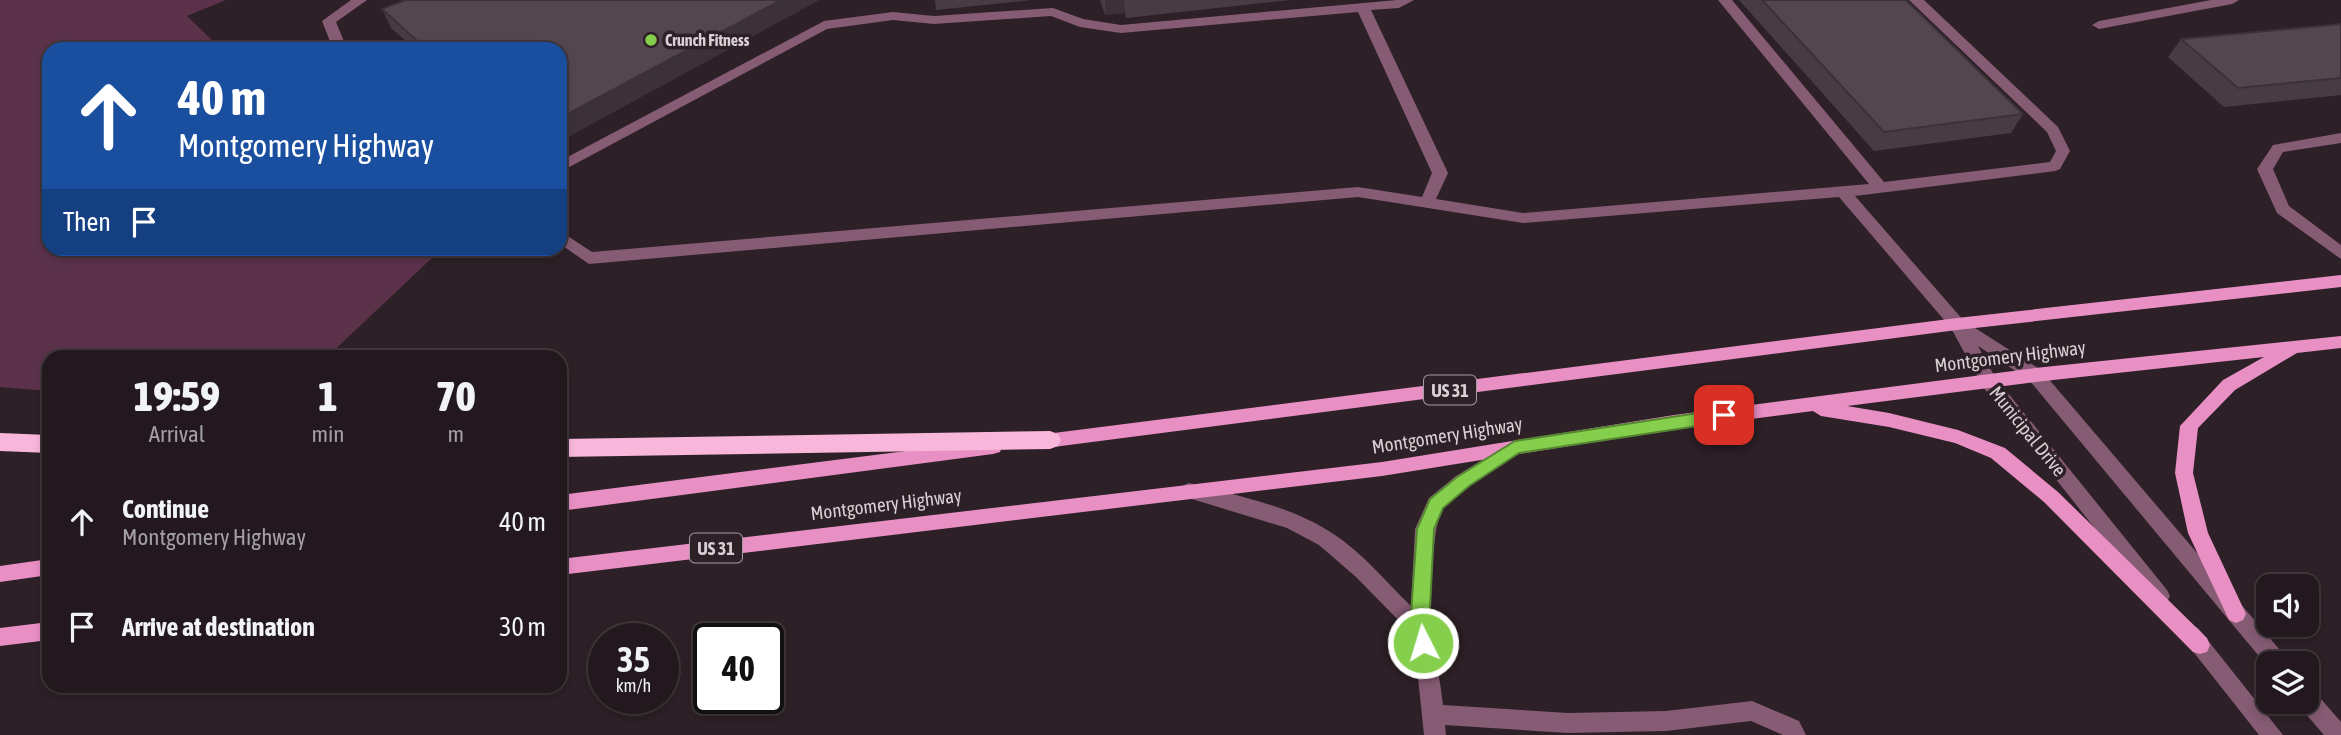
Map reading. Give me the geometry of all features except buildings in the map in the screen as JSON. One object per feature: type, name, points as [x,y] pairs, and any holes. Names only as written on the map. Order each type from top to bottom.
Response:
[{"type":"highway","points":[[567,448],[1050,440]]},
{"type":"highway","points":[[0,442],[42,444]]},
{"type":"main road","name":"Montgomery Highway","points":[[567,502],[1957,324],[2341,281]]},
{"type":"main road","name":"Montgomery Highway","points":[[567,566],[1382,469],[1674,422],[2035,375],[2341,342]]},
{"type":"main road","points":[[2236,614],[2198,533],[2184,473],[2189,426],[2230,384],[2296,347]]},
{"type":"main road","points":[[1801,406],[1889,420],[1958,437],[1998,453],[2051,497],[2200,645]]},
{"type":"main road","points":[[0,574],[42,568]]},
{"type":"main road","points":[[0,637],[42,632]]},
{"type":"street","points":[[337,42],[329,21],[360,0]]},
{"type":"street","points":[[1725,0],[1881,188]]},
{"type":"street","points":[[567,241],[589,258],[1358,192],[1523,218],[1843,192],[2055,166],[2063,151],[2053,130],[1916,0]]},
{"type":"street","points":[[2099,25],[2232,0]]},
{"type":"street","points":[[567,163],[824,25],[893,16],[934,20],[1053,12],[1080,23],[1121,29],[1363,8],[1403,2]]},
{"type":"street","points":[[1363,8],[1440,173],[1427,203]]},
{"type":"street","points":[[2341,138],[2278,148],[2264,169],[2283,209],[2341,254]]},
{"type":"street","points":[[1843,192],[1957,324]]},
{"type":"street","name":"Municipal Drive","points":[[1957,324],[2035,375],[2268,651]]},
{"type":"street","name":"Municipal Drive","points":[[1957,324],[1989,382],[2272,735]]},
{"type":"street","points":[[1515,447],[1463,481],[1436,504],[1425,529],[1420,628],[1427,658],[1434,724],[1568,723],[1620,728],[1752,711],[1791,728],[1794,735]]},
{"type":"street","points":[[1189,491],[1277,516],[1325,539],[1362,570],[1420,628]]},
{"type":"street","points":[[2319,713],[2338,735]]},
{"type":"shaded area","points":[[0,0],[226,0],[187,16],[214,42],[42,42],[42,256],[434,256],[334,350],[42,350],[42,390],[0,387]]},
{"type":"place","name":"Crunch Fitness","points":[[651,40]]},
{"type":"route","points":[[1423,643],[1420,628],[1425,529],[1436,504],[1463,481],[1515,447],[1724,415]]}]
